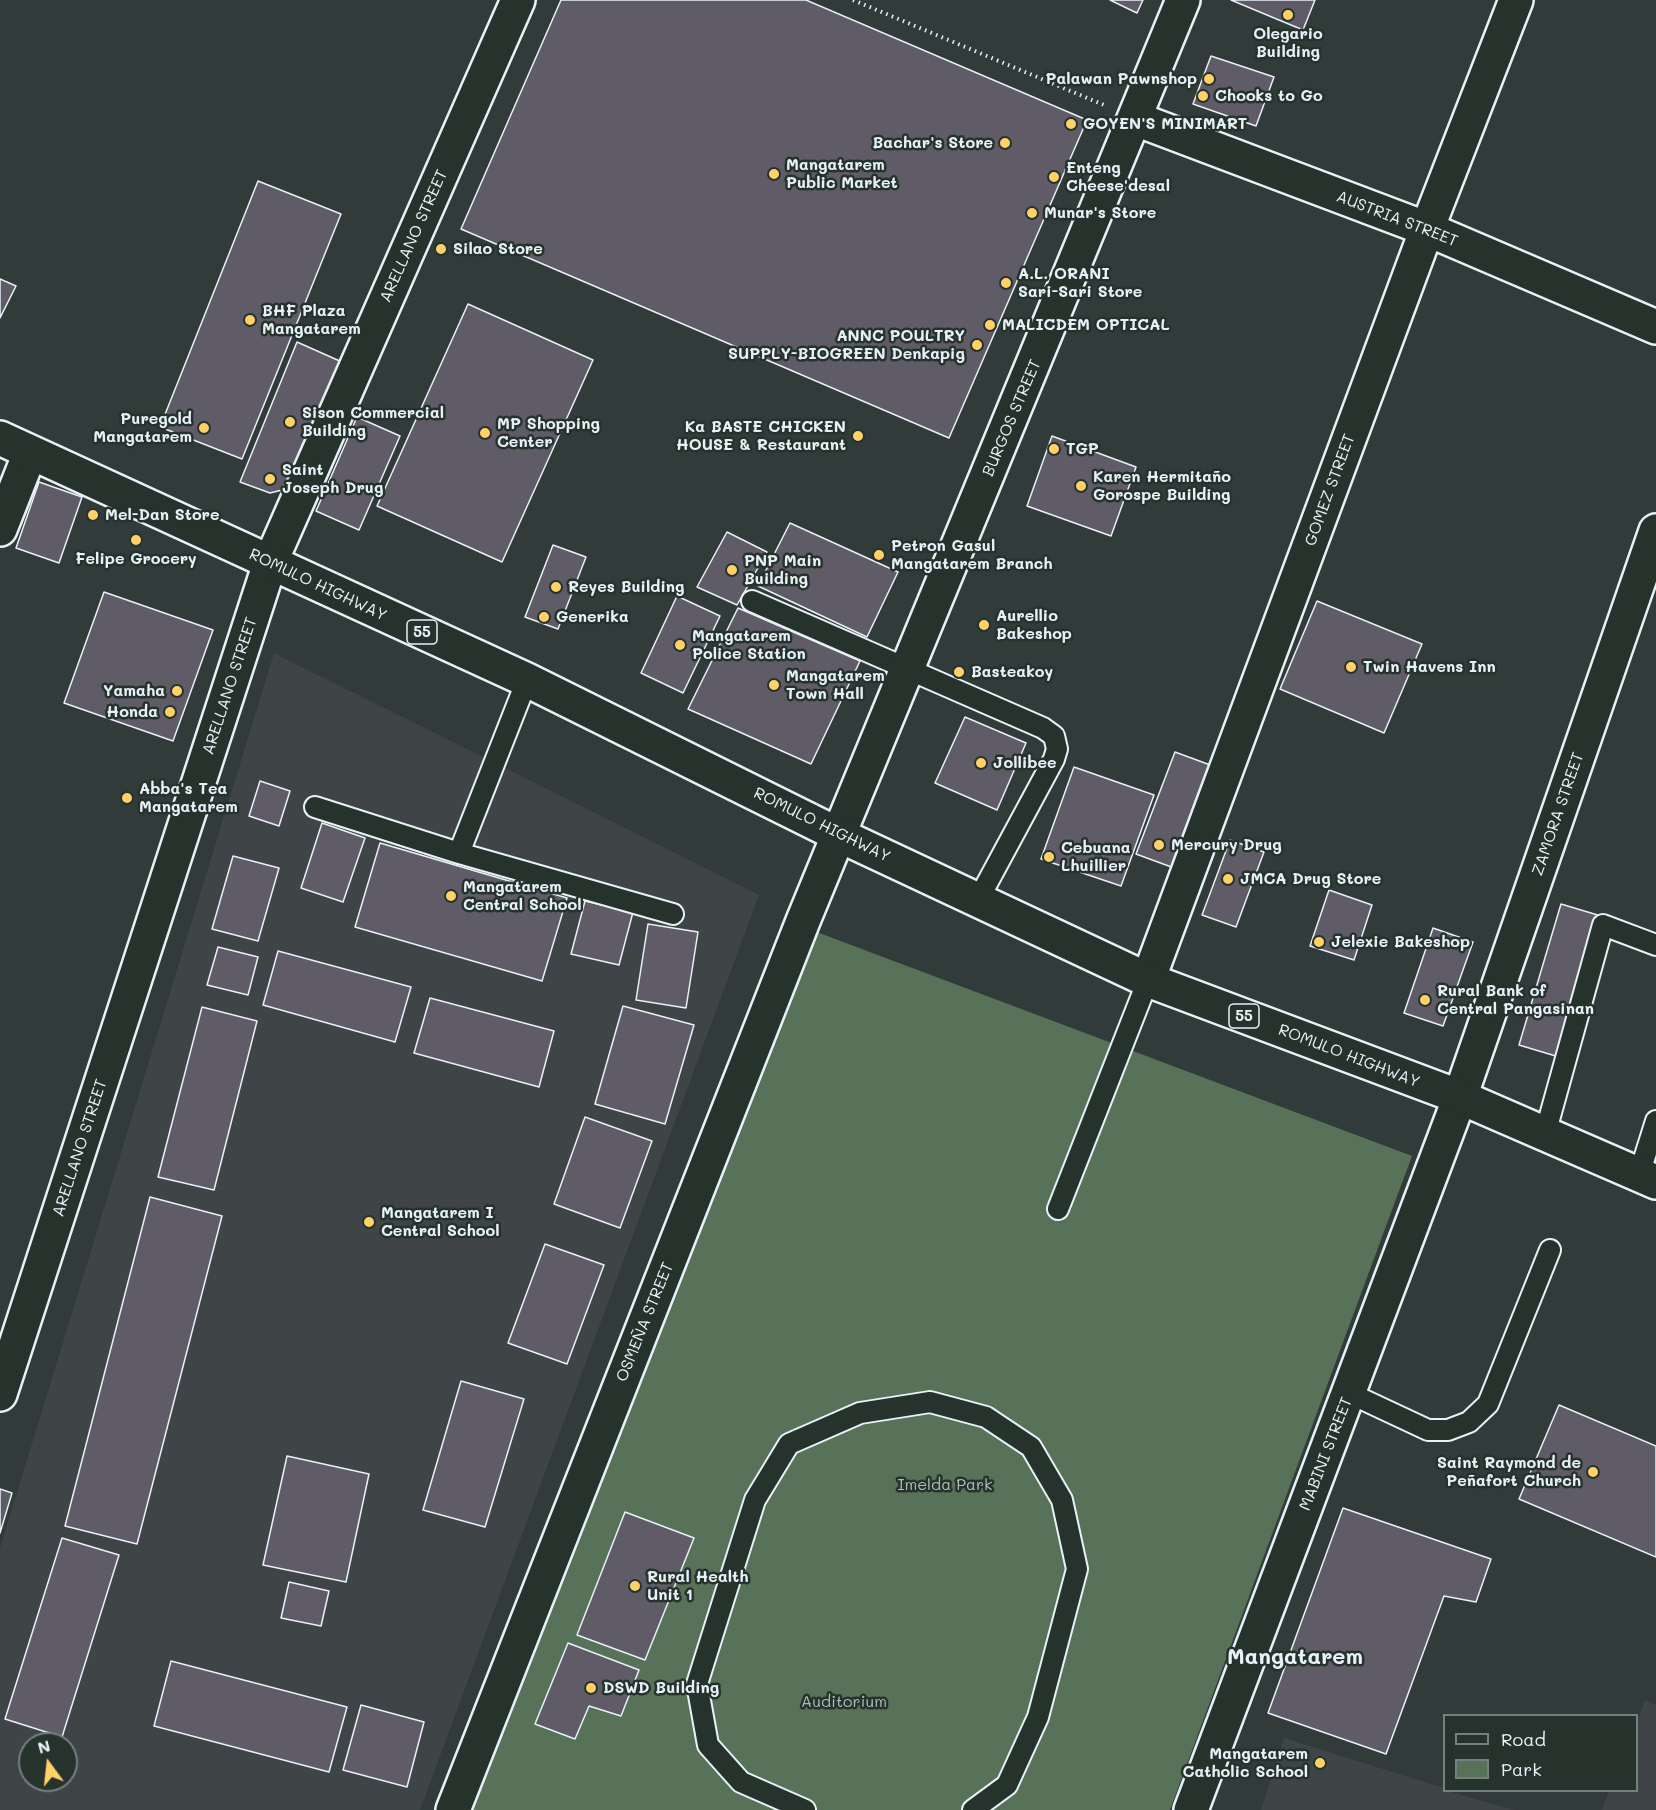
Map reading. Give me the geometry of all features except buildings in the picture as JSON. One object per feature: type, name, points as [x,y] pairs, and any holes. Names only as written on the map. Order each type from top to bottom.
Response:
[{"type":"main road","name":"ARELLANO STREET","points":[[0,1394],[270,563],[518,0]]},
{"type":"main road","name":"BURGOS STREET","points":[[838,835],[1183,0]]},
{"type":"main road","name":"GOMEZ STREET","points":[[1148,980],[1427,229],[1516,0]]},
{"type":"main road","name":"AUSTRIA STREET","points":[[1136,118],[1427,229],[1656,327]]},
{"type":"main road","name":"ROMULO HIGHWAY","points":[[0,438],[526,680],[838,835],[1148,980],[1460,1097],[1647,1178]]},
{"type":"main road","points":[[0,529],[30,453]]},
{"type":"main road","name":"ZAMORA STREET","points":[[1460,1097],[1656,531]]},
{"type":"main road","name":"OSMEÑA STREET","points":[[453,1810],[838,835]]},
{"type":"main road","name":"MABINI STREET","points":[[1191,1810],[1460,1097]]},
{"type":"lane","points":[[752,601],[1043,728],[1054,736],[1057,749],[1054,759],[978,900]]},
{"type":"lane","points":[[459,853],[526,680]]},
{"type":"lane","points":[[315,807],[459,853],[673,914]]},
{"type":"lane","points":[[1545,1134],[1603,925],[1656,945]]},
{"type":"lane","points":[[1058,1209],[1148,980]]},
{"type":"lane","points":[[1647,1178],[1656,1121]]},
{"type":"lane","points":[[1349,1393],[1428,1430],[1448,1430],[1468,1422],[1488,1404],[1550,1250]]},
{"type":"lane","points":[[805,1810],[741,1782],[708,1745],[697,1684],[755,1500],[789,1444],[860,1413],[930,1402],[986,1417],[1031,1447],[1062,1500],[1077,1569],[1038,1717],[1007,1785],[973,1810]]},
{"type":"path","points":[[853,0],[1136,118]]},
{"type":"shaded area","name":"Mangatarem I Central School","points":[[274,653],[759,895],[420,1810],[0,1810],[0,1548]]},
{"type":"shaded area","points":[[1645,1700],[1656,1705],[1656,1810],[1602,1810],[1609,1792],[1638,1792],[1638,1720]]},
{"type":"shaded area","name":"Mangatarem Catholic School","points":[[1284,1738],[1443,1788],[1443,1792],[1451,1792],[1514,1810],[1261,1810]]},
{"type":"green space","name":"Imelda Park","points":[[814,931],[1412,1156],[1170,1810],[470,1810]]},
{"type":"place","name":"Olegario Building","points":[[1288,15]]},
{"type":"place","name":"Palawan Pawnshop","points":[[1209,79]]},
{"type":"place","name":"Chooks to Go","points":[[1203,96]]},
{"type":"place","name":"GOYEN'S MINIMART","points":[[1071,124]]},
{"type":"place","name":"Bachar's Store","points":[[1005,143]]},
{"type":"place","name":"Mangatarem Public Market","points":[[774,174]]},
{"type":"place","name":"Enteng Cheese'desal","points":[[1054,177]]},
{"type":"place","name":"Munar's Store","points":[[1032,213]]},
{"type":"place","name":"Silao Store","points":[[441,249]]},
{"type":"place","name":"A.L. ORANI Sari-Sari Store","points":[[1006,283]]},
{"type":"place","name":"BHF Plaza Mangatarem","points":[[250,320]]},
{"type":"place","name":"MALICDEM OPTICAL","points":[[990,325]]},
{"type":"place","name":"ANNC POULTRY SUPPLY-BIOGREEN Denkapig","points":[[977,345]]},
{"type":"place","name":"Sison Commercial Building","points":[[290,422]]},
{"type":"place","name":"Puregold Mangatarem","points":[[204,428]]},
{"type":"place","name":"MP Shopping Center","points":[[485,433]]},
{"type":"place","name":"Ka BASTE CHICKEN HOUSE & Restaurant","points":[[858,436]]},
{"type":"place","name":"TGP","points":[[1054,449]]},
{"type":"place","name":"Saint Joseph Drug","points":[[270,479]]},
{"type":"place","name":"Karen Hermitaño Gorospe Building","points":[[1081,486]]},
{"type":"place","name":"Mel-Dan Store","points":[[93,515]]},
{"type":"place","name":"Felipe Grocery","points":[[136,540]]},
{"type":"place","name":"Petron Gasul Mangatarem Branch","points":[[879,555]]},
{"type":"place","name":"PNP Main Building","points":[[732,570]]},
{"type":"place","name":"Reyes Building","points":[[556,587]]},
{"type":"place","name":"Generika","points":[[544,617]]},
{"type":"place","name":"Aurellio Bakeshop","points":[[984,625]]},
{"type":"place","name":"Mangatarem Police Station","points":[[680,645]]},
{"type":"place","name":"Twin Havens Inn","points":[[1351,667]]},
{"type":"place","name":"Basteakoy","points":[[959,672]]},
{"type":"place","name":"Mangatarem Town Hall","points":[[774,685]]},
{"type":"place","name":"Yamaha","points":[[177,691]]},
{"type":"place","name":"Honda","points":[[170,712]]},
{"type":"place","name":"Jollibee","points":[[981,763]]},
{"type":"place","name":"Abba's Tea Mangatarem","points":[[127,798]]},
{"type":"place","name":"Mercury Drug","points":[[1159,845]]},
{"type":"place","name":"Cebuana Lhuillier","points":[[1049,857]]},
{"type":"place","name":"JMCA Drug Store","points":[[1228,879]]},
{"type":"place","name":"Mangatarem Central School","points":[[451,896]]},
{"type":"place","name":"Jelexie Bakeshop","points":[[1319,942]]},
{"type":"place","name":"Rural Bank of Central Pangasinan","points":[[1425,1000]]},
{"type":"place","name":"Mangatarem I Central School","points":[[369,1222]]},
{"type":"place","name":"Saint Raymond de Peñafort Church","points":[[1593,1472]]},
{"type":"place","name":"Rural Health Unit 1","points":[[635,1586]]},
{"type":"place","name":"DSWD Building","points":[[591,1688]]},
{"type":"place","name":"Mangatarem Catholic School","points":[[1320,1763]]},
{"type":"district","name":"Mangatarem","points":[[1295,1657]]},
{"type":"park label","name":"Auditorium","points":[[844,1702]]}]
